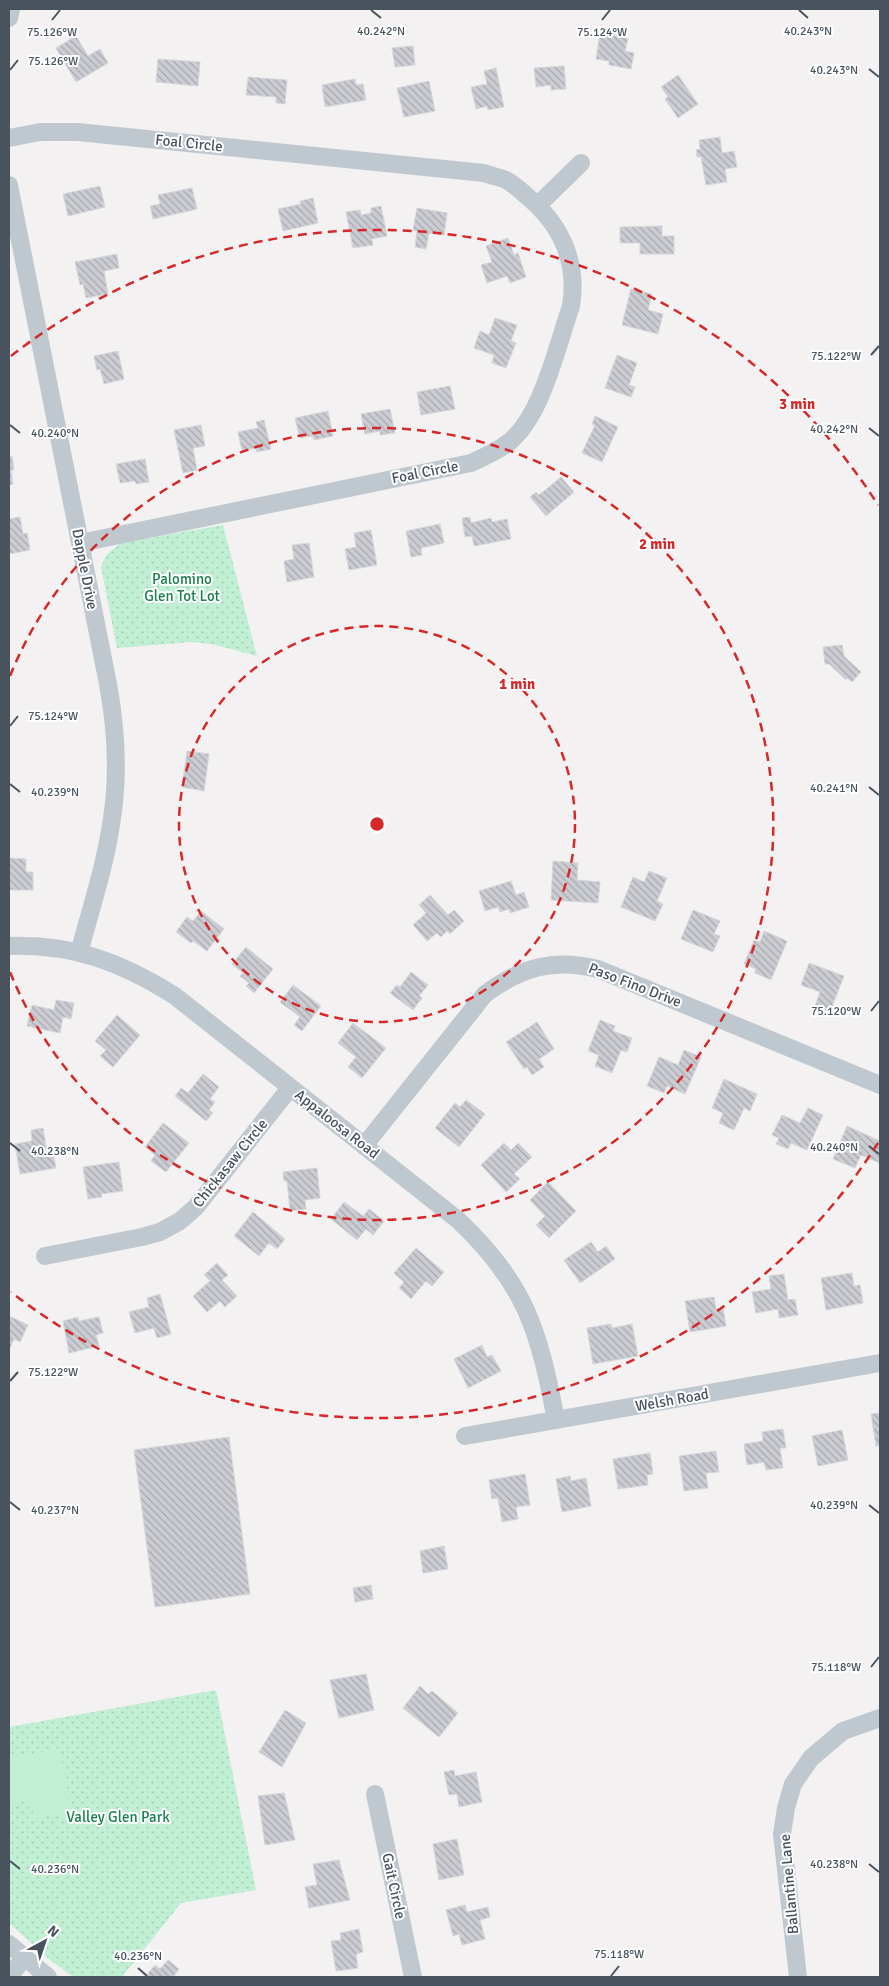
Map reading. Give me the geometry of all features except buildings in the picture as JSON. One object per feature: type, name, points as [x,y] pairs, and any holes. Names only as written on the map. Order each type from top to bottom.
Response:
[{"type":"street","points":[[9,18],[11,9]]},
{"type":"street","name":"Foal Circle","points":[[9,138],[40,132],[78,132],[484,173],[506,180],[538,206],[555,226],[565,244],[573,272],[571,306],[539,400],[525,426],[510,442],[491,454],[471,463],[80,543]]},
{"type":"street","points":[[538,206],[582,163]]},
{"type":"street","name":"Dapple Drive","points":[[9,185],[112,709],[116,766],[114,801],[108,844],[79,953]]},
{"type":"street","name":"Appaloosa Road","points":[[9,946],[56,948],[79,953],[127,968],[175,996],[458,1220],[483,1245],[508,1275],[526,1308],[540,1344],[556,1420]]},
{"type":"street","name":"Paso Fino Drive","points":[[364,1146],[485,994],[505,980],[526,970],[550,965],[582,965],[598,969],[880,1085]]},
{"type":"street","name":"Chickasaw Circle","points":[[45,1256],[142,1238],[160,1232],[180,1221],[196,1207],[290,1088]]},
{"type":"street","name":"Welsh Road","points":[[464,1436],[880,1363]]},
{"type":"street","name":"Ballantine Lane","points":[[798,1977],[782,1834],[788,1800],[794,1784],[811,1758],[843,1732],[880,1718]]},
{"type":"street","name":"Gait Circle","points":[[375,1794],[413,1977]]},
{"type":"street","points":[[9,1944],[48,1977]]},
{"type":"street","points":[[9,1977],[24,1958]]},
{"type":"green space","name":"Palomino Glen Tot Lot","points":[[223,525],[257,656],[212,644],[192,642],[117,648],[101,567],[106,555],[121,543]]},
{"type":"green space","name":"Valley Glen Park","points":[[216,1690],[256,1890],[181,1903],[122,1977],[73,1977],[49,1959],[9,1923],[9,1727]]},
{"type":"green space","points":[[60,1749],[71,1812],[34,1819],[31,1800],[9,1804],[9,1758]]}]
